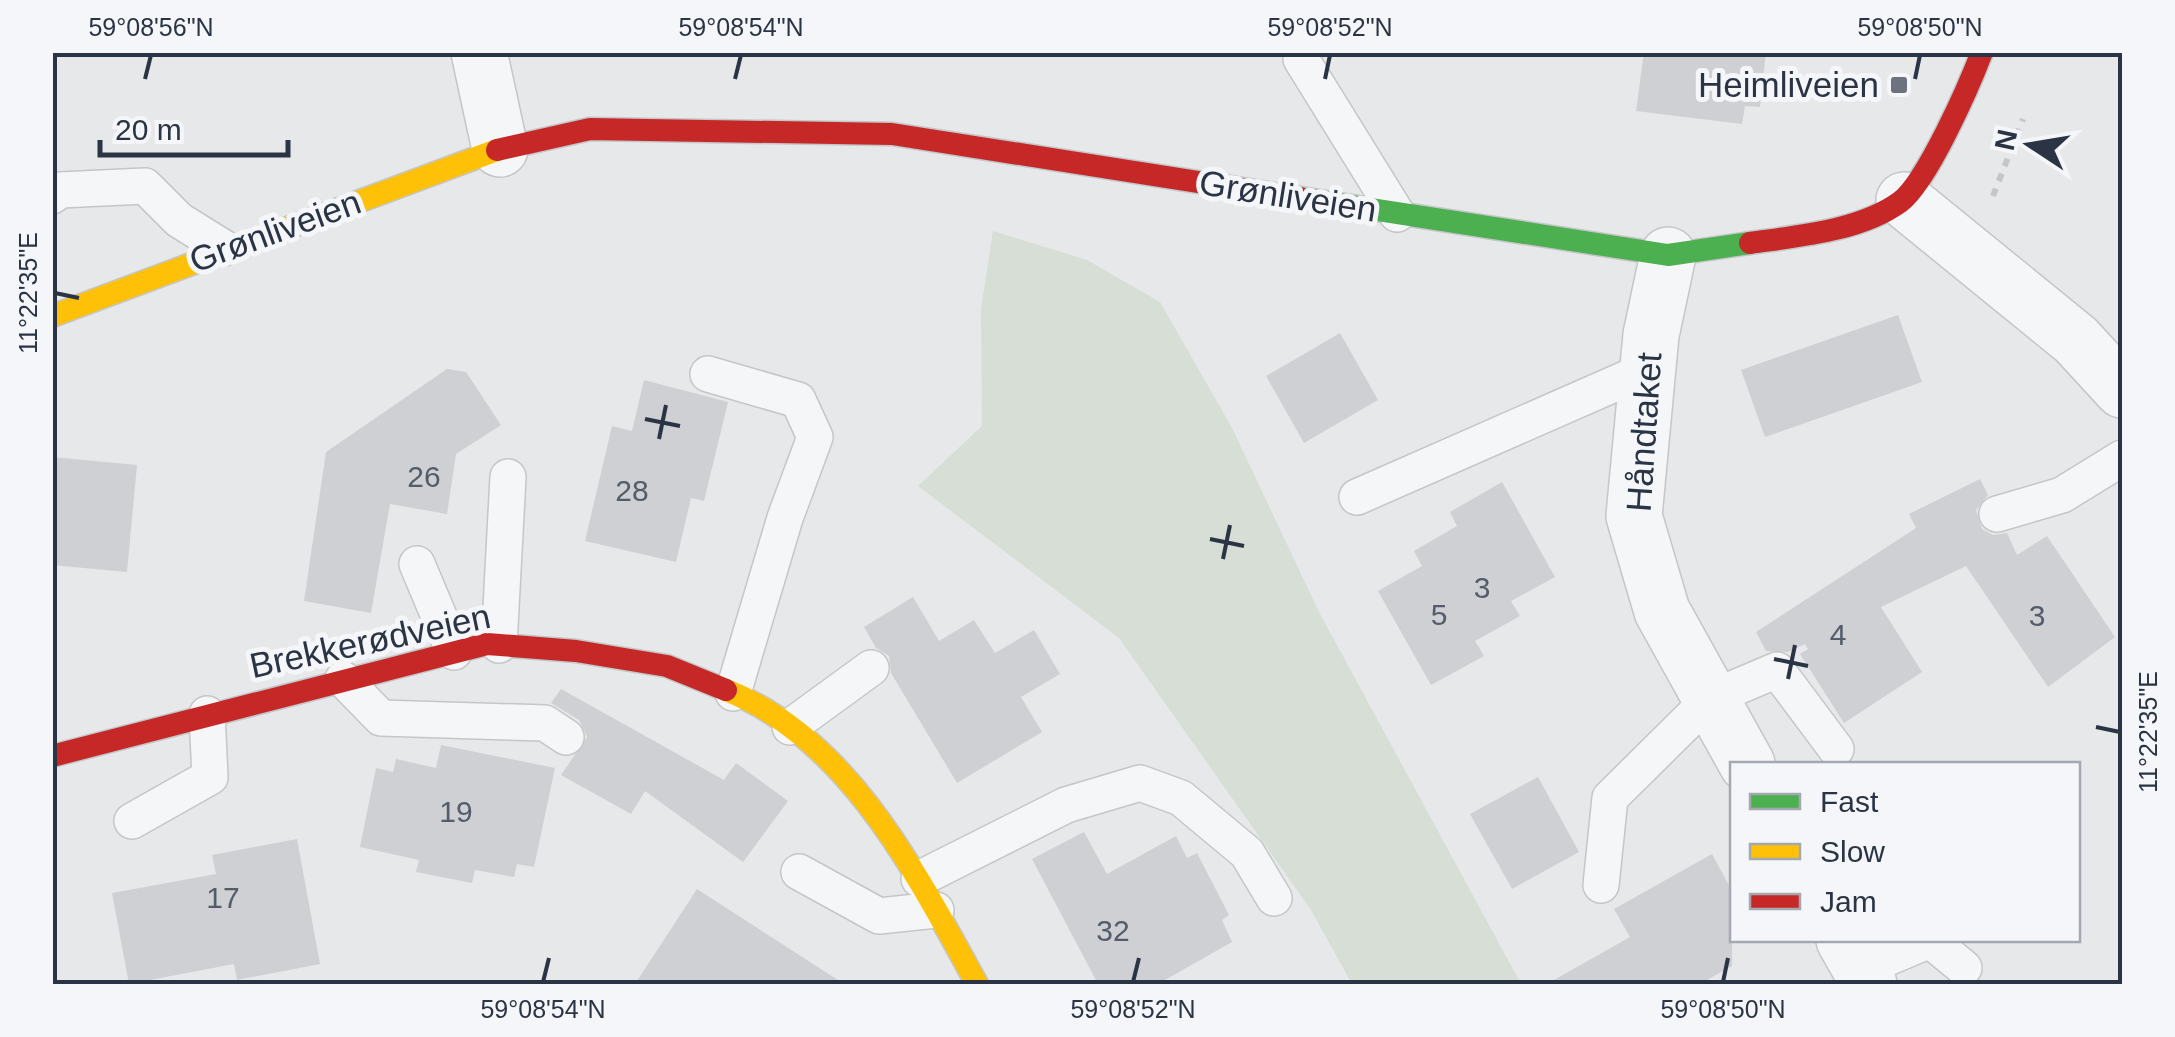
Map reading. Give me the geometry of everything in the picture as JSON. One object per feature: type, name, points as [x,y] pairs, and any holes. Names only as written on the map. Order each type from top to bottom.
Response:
[{"type":"street","points":[[478,52],[500,150]]},
{"type":"street","points":[[1982,52],[1974,76],[1904,200],[2076,340],[2122,390]]},
{"type":"street","name":"Grønliveien","points":[[52,316],[224,248],[500,150],[590,129],[892,134],[1668,255],[1752,239],[1819,234],[1904,200]]},
{"type":"street","name":"Håndtaket","points":[[1668,255],[1646,370],[1634,516],[1662,611],[1747,762]]},
{"type":"street","name":"Brekkerødveien","points":[[52,756],[454,652],[499,645],[576,651],[667,666],[764,705],[831,759],[919,879],[977,984]]},
{"type":"lane","points":[[1297,55],[1397,214]]},
{"type":"lane","points":[[52,196],[60,190],[145,186],[179,220],[224,248]]},
{"type":"lane","points":[[1357,498],[1646,370]]},
{"type":"lane","points":[[708,374],[798,400],[815,437],[785,518],[733,692]]},
{"type":"lane","points":[[1997,514],[2062,495],[2122,458]]},
{"type":"lane","points":[[499,645],[508,477]]},
{"type":"lane","points":[[417,564],[454,652]]},
{"type":"lane","points":[[790,726],[871,668]]},
{"type":"lane","points":[[1601,885],[1610,798],[1710,698],[1777,670],[1836,749]]},
{"type":"lane","points":[[343,680],[381,718],[545,723],[566,737]]},
{"type":"lane","points":[[132,821],[210,777],[207,714]]},
{"type":"lane","points":[[919,879],[1066,805],[1140,782],[1181,798],[1247,852],[1274,898]]},
{"type":"lane","points":[[798,872],[878,916],[936,910]]},
{"type":"lane","points":[[1858,964],[1924,942]]},
{"type":"lane","points":[[1932,942],[1964,968]]},
{"type":"path","points":[[1963,246],[1997,188],[2029,104]]},
{"type":"shaded area","points":[[993,231],[1087,260],[1160,302],[1232,428],[1319,612],[1521,984],[1352,984],[1311,910],[1119,638],[918,486],[982,426],[981,309]]},
{"type":"building","points":[[1644,52],[1766,52],[1760,107],[1745,106],[1742,124],[1636,111]]},
{"type":"building","points":[[1898,315],[1922,382],[1765,437],[1741,370]]},
{"type":"building","points":[[1340,333],[1378,400],[1304,443],[1266,376]]},
{"type":"building","points":[[447,369],[466,372],[501,425],[456,454],[447,514],[390,504],[371,613],[304,601],[326,452]]},
{"type":"building","points":[[644,380],[728,402],[704,501],[691,498],[676,562],[585,541],[612,426],[632,431]]},
{"type":"building","points":[[52,457],[137,465],[127,572],[52,565]]},
{"type":"building","points":[[1980,479],[1988,495],[1976,510],[1982,529],[1993,535],[2007,533],[2017,555],[2047,536],[2115,637],[2048,687],[1966,566],[1881,607],[1922,672],[1844,723],[1800,654],[1808,649],[1805,644],[1788,652],[1766,651],[1756,632],[1916,528],[1909,514]]},
{"type":"building","points":[[1502,482],[1555,577],[1511,601],[1520,616],[1475,641],[1484,656],[1431,685],[1378,591],[1422,566],[1414,551],[1457,526],[1450,512]]},
{"type":"building","points":[[913,597],[939,641],[974,620],[995,653],[1034,630],[1060,674],[1021,697],[1042,732],[957,783],[891,673],[889,656],[876,648],[864,627]]},
{"type":"building","points":[[561,689],[724,780],[736,763],[788,801],[743,862],[645,791],[631,814],[561,775],[587,737],[579,720],[551,703]]},
{"type":"building","points":[[441,745],[555,768],[534,867],[517,864],[514,877],[475,870],[472,883],[416,872],[419,860],[360,847],[376,768],[393,772],[396,759],[436,768]]},
{"type":"building","points":[[1538,777],[1579,852],[1512,889],[1470,814]]},
{"type":"building","points":[[1084,832],[1107,874],[1176,836],[1187,858],[1197,853],[1229,915],[1222,920],[1232,942],[1158,984],[1098,984],[1032,859]]},
{"type":"building","points":[[297,839],[320,964],[237,980],[234,964],[129,984],[112,893],[216,874],[212,855]]},
{"type":"building","points":[[1712,854],[1730,887],[1732,966],[1700,984],[1547,984],[1630,937],[1614,909]]},
{"type":"building","points":[[697,889],[844,984],[635,984]]},
{"type":"traffic: fast","points":[[1300,198],[1668,255],[1750,243]]},
{"type":"traffic: slow","points":[[52,316],[497,150]]},
{"type":"traffic: slow","points":[[726,690],[770,712],[809,741],[843,775],[903,855],[977,984]]},
{"type":"traffic: jam","points":[[1750,243],[1848,226],[1900,202],[1934,155],[1982,52]]},
{"type":"traffic: jam","points":[[497,150],[590,129],[892,134],[1300,198]]},
{"type":"traffic: jam","points":[[52,756],[487,644],[576,651],[667,666],[726,690]]},
{"type":"place","name":"Heimliveien","points":[[1899,85]]}]
